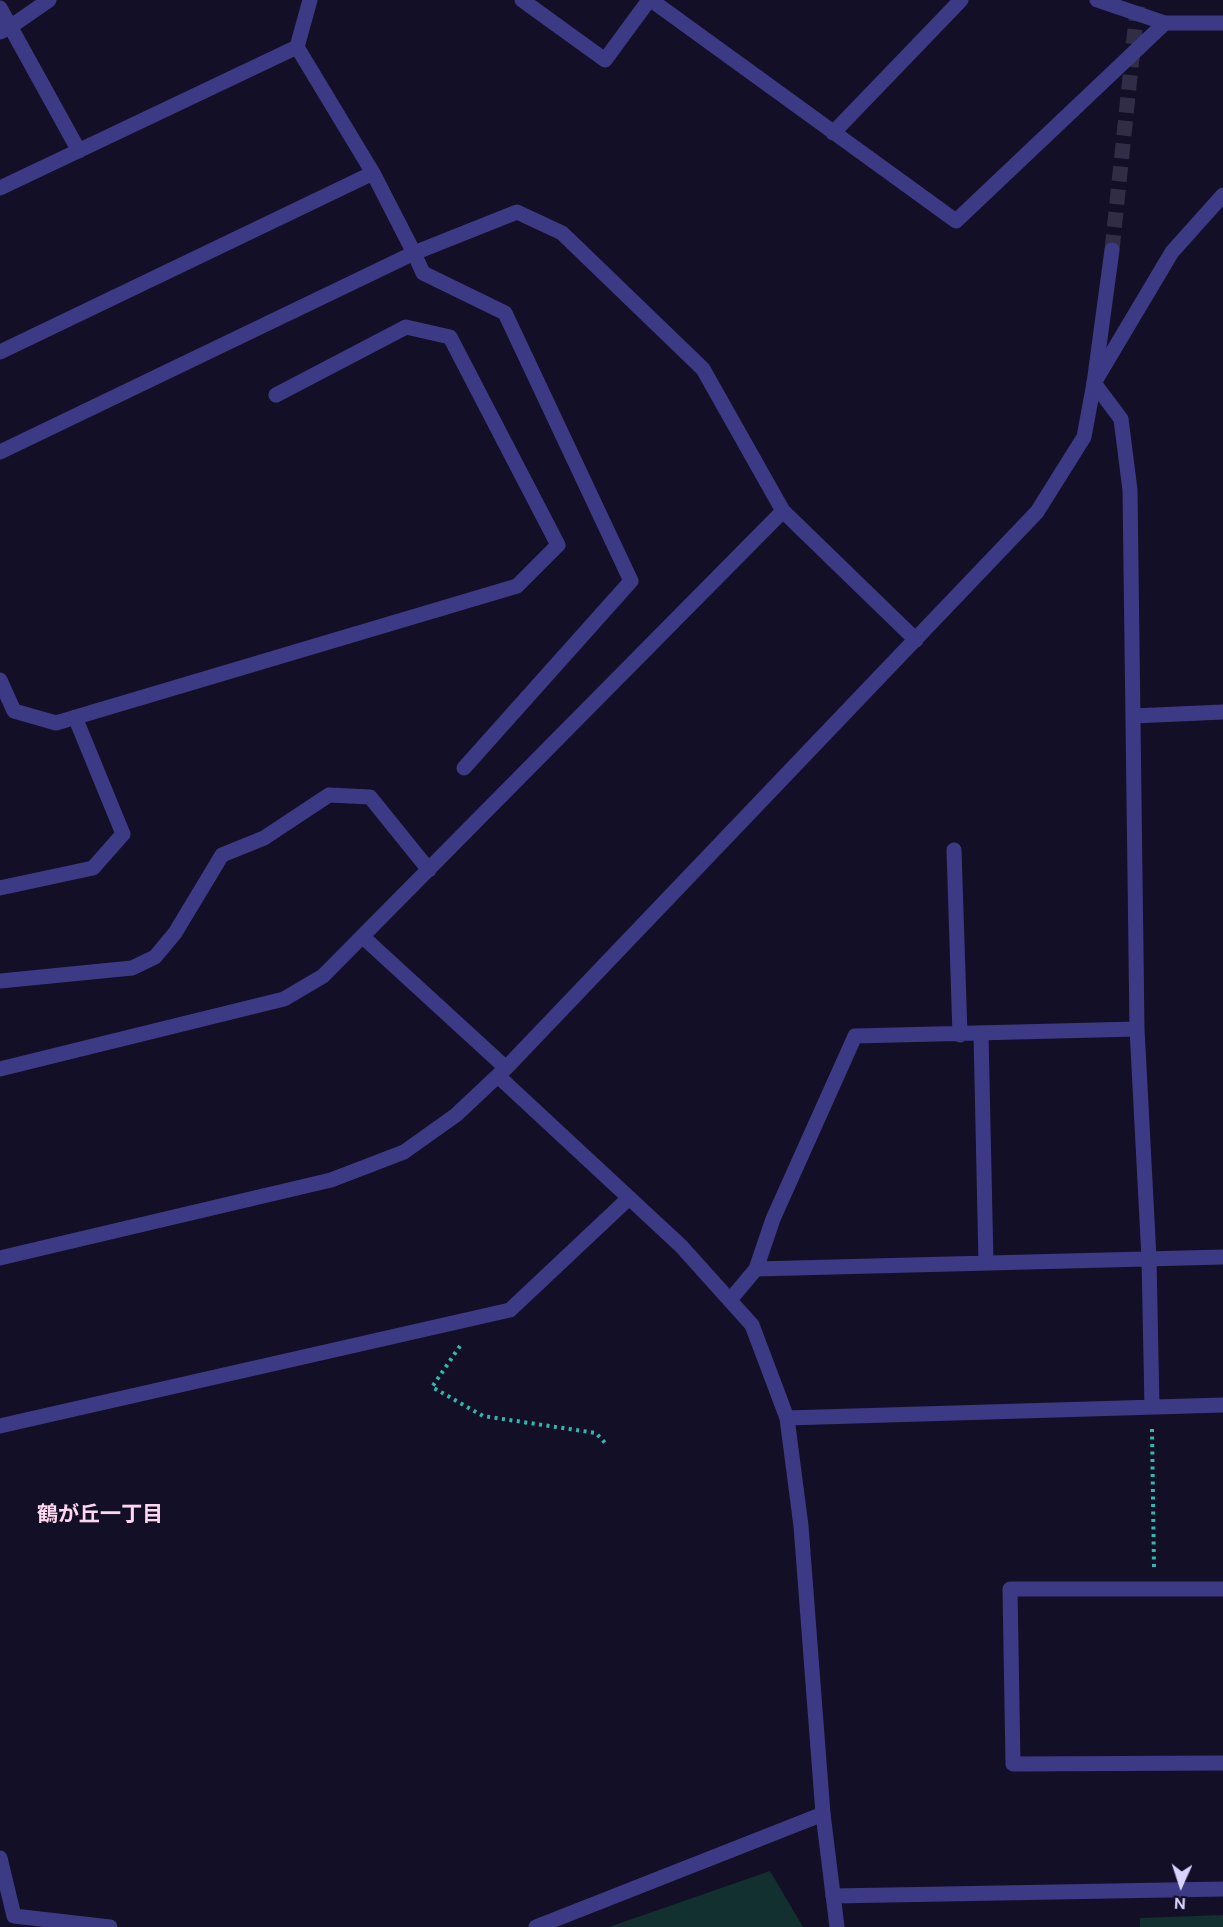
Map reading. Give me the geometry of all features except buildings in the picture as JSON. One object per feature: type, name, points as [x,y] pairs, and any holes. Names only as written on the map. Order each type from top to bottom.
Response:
[{"type":"street","points":[[5,29],[49,0]]},
{"type":"street","points":[[310,0],[297,47],[372,173],[423,273],[505,313],[631,581],[464,768]]},
{"type":"street","points":[[522,0],[605,60],[650,0],[956,221],[1165,23]]},
{"type":"street","points":[[833,133],[961,0]]},
{"type":"street","points":[[1097,0],[1165,23],[1223,22]]},
{"type":"street","points":[[0,8],[5,29],[79,151]]},
{"type":"street","points":[[0,188],[297,47]]},
{"type":"street","points":[[0,352],[372,173]]},
{"type":"street","points":[[1094,383],[1172,252],[1223,195]]},
{"type":"street","points":[[0,452],[414,253],[517,212],[562,233],[703,369],[783,511],[916,640]]},
{"type":"street","points":[[0,1258],[331,1180],[404,1152],[456,1115],[502,1072],[1037,512],[1084,437],[1094,383],[1112,250]]},
{"type":"street","points":[[0,680],[5,703],[14,711],[56,723],[517,586],[558,545],[450,337],[406,327],[276,395]]},
{"type":"street","points":[[1094,383],[1120,419],[1130,490],[1137,1029],[1149,1258],[1152,1407]]},
{"type":"street","points":[[0,1069],[284,999],[323,976],[783,511]]},
{"type":"street","points":[[1133,716],[1223,712]]},
{"type":"street","points":[[0,888],[93,868],[123,834],[75,717]]},
{"type":"street","points":[[0,981],[132,968],[155,957],[175,933],[222,855],[264,838],[329,795],[370,797],[429,870]]},
{"type":"street","points":[[954,849],[960,1035]]},
{"type":"street","points":[[363,937],[629,1198],[681,1246],[752,1325],[787,1418],[801,1526],[823,1814],[837,1927]]},
{"type":"street","points":[[730,1300],[756,1269],[773,1219],[855,1036],[1137,1029]]},
{"type":"street","points":[[981,1034],[986,1263]]},
{"type":"street","points":[[0,1426],[510,1310],[629,1198]]},
{"type":"street","points":[[756,1269],[1223,1257]]},
{"type":"street","points":[[787,1418],[1223,1405]]},
{"type":"street","points":[[1223,1589],[1010,1589],[1013,1764],[1223,1763]]},
{"type":"street","points":[[537,1927],[823,1814]]},
{"type":"street","points":[[0,1858],[7,1915],[110,1927]]},
{"type":"street","points":[[833,1896],[1223,1889]]},
{"type":"path","points":[[479,1317],[432,1387],[483,1416],[596,1432],[607,1444]]},
{"type":"path","points":[[1152,1407],[1154,1590]]},
{"type":"green space","points":[[770,1871],[803,1927],[609,1927]]},
{"type":"green space","points":[[1223,1915],[1223,1927],[1140,1927],[1140,1918]]},
{"type":"tunnel","points":[[1112,250],[1138,0]]},
{"type":"district","name":"鶴が丘一丁目","points":[[100,1515]]}]
